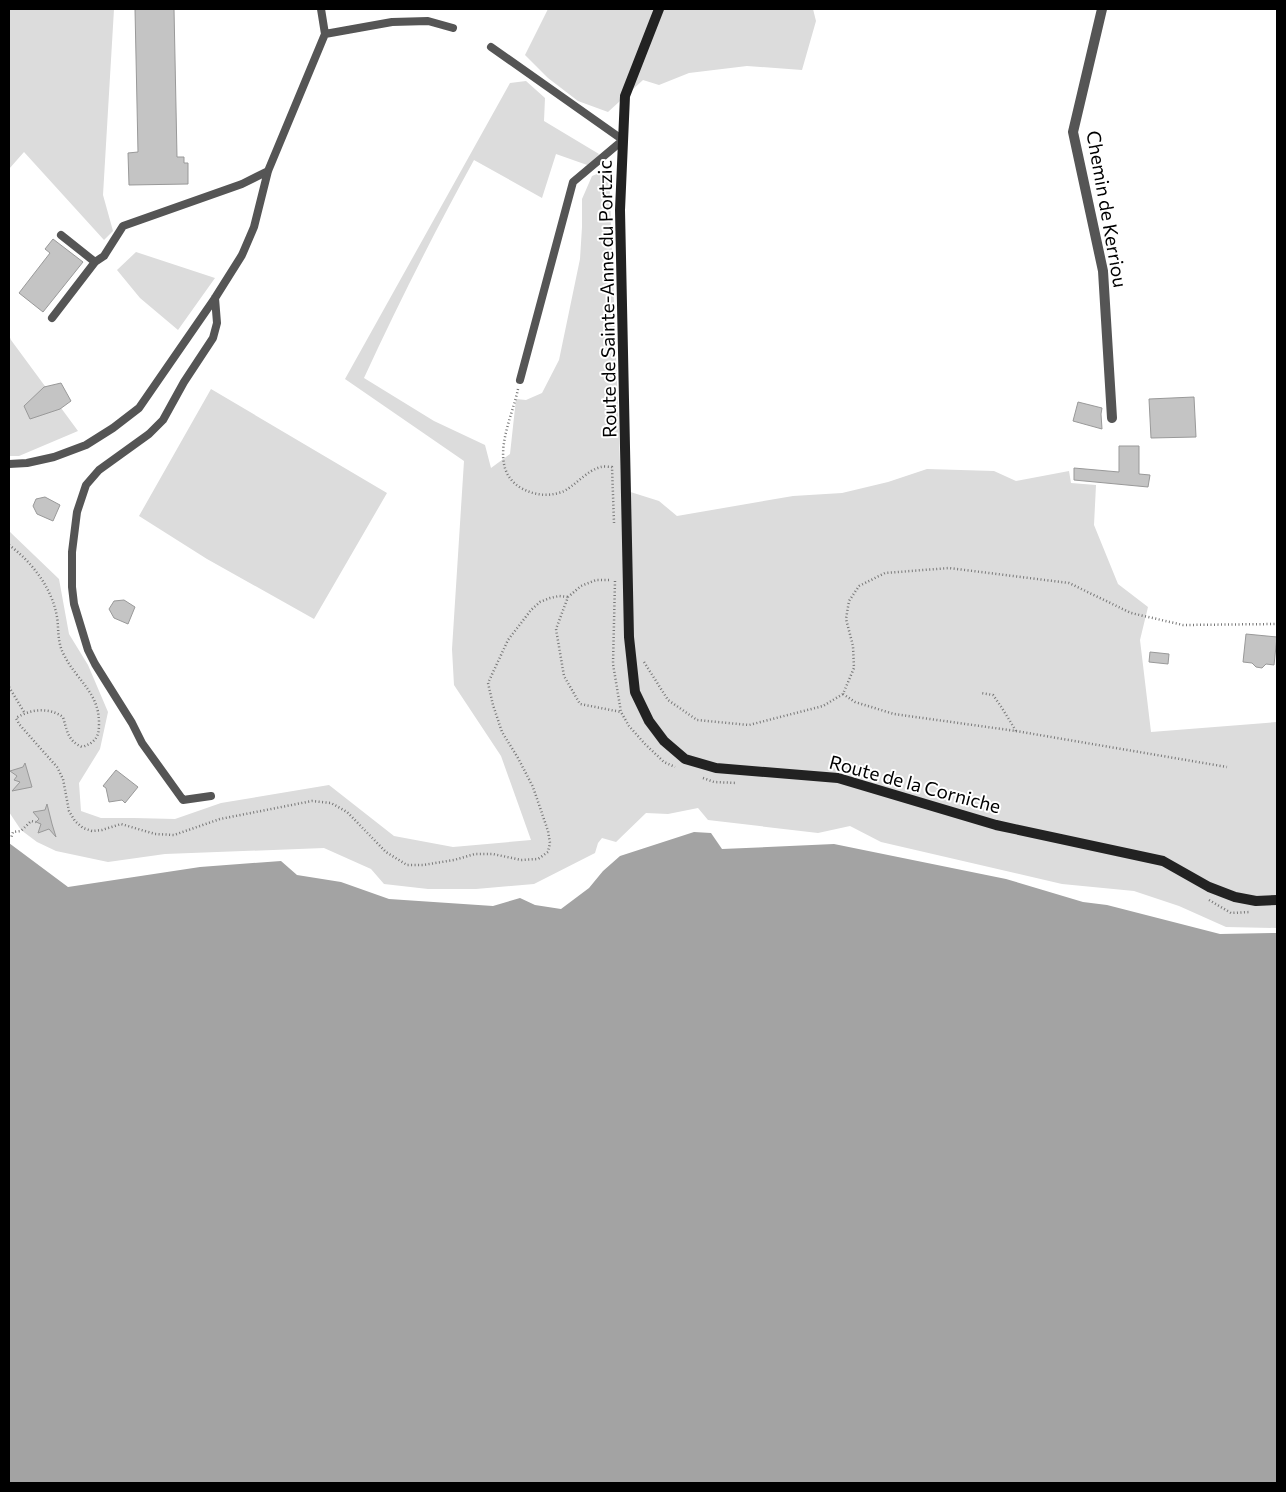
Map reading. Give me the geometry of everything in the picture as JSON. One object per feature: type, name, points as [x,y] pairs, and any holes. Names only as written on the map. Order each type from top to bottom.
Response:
[{"type":"street","name":"Route de Sainte-Anne du Portzic","points":[[627,505],[620,210],[625,96],[659,9]]},
{"type":"street","name":"Chemin de Kerriou","points":[[1102,9],[1073,132],[1103,271],[1112,418]]},
{"type":"street","name":"Route de la Corniche","points":[[627,505],[629,637],[635,692],[649,721],[664,741],[685,759],[716,768],[838,778],[996,825],[1163,861],[1209,887],[1235,897],[1256,901],[1277,900]]},
{"type":"lane","points":[[9,464],[27,463],[54,457],[86,444],[113,428],[138,408],[215,298],[242,255],[254,227],[268,171],[324,34],[321,9]]},
{"type":"lane","points":[[324,34],[392,22],[428,21],[453,28]]},
{"type":"lane","points":[[491,47],[623,140],[573,182],[520,380]]},
{"type":"lane","points":[[52,318],[95,262],[104,256],[123,226],[242,184],[268,171]]},
{"type":"lane","points":[[61,235],[95,262]]},
{"type":"lane","points":[[211,796],[183,800],[142,743],[88,650],[74,604],[71,570],[77,512],[86,485],[99,470],[149,434],[163,420],[184,382],[213,338],[217,323],[215,298]]},
{"type":"path","points":[[520,380],[502,456],[506,472],[516,484],[531,493],[544,495],[563,491],[600,467],[612,467],[614,523]]},
{"type":"path","points":[[9,545],[18,552],[47,585],[57,617],[58,640],[64,654],[89,688],[98,707],[100,723],[97,738],[92,744],[82,748],[74,744],[67,733],[63,717],[58,713],[48,710],[24,712],[16,718],[19,724],[57,767],[63,779],[69,810],[75,821],[82,828],[92,831],[102,830],[121,824],[155,834],[174,835],[220,819],[312,801],[332,803],[347,812],[386,852],[407,865],[454,860],[475,854],[493,854],[521,860],[538,859],[548,852],[550,843],[548,831],[533,787],[502,732],[488,683],[508,640],[531,610],[540,602],[550,598],[568,597]]},
{"type":"path","points":[[644,661],[668,700],[697,720],[749,724],[823,706],[843,694],[854,668],[853,646],[846,619],[849,601],[859,586],[884,573],[949,568],[1069,583],[1131,614],[1183,625],[1277,624]]},
{"type":"path","points":[[609,580],[596,580],[581,586],[568,597],[556,629],[564,676],[580,704],[622,712]]},
{"type":"path","points":[[615,580],[613,664],[622,712],[629,726],[645,744],[664,762],[681,769]]},
{"type":"path","points":[[9,687],[24,712]]},
{"type":"path","points":[[982,693],[993,695],[1016,731]]},
{"type":"path","points":[[843,694],[855,702],[894,714],[1016,731],[1227,767]]},
{"type":"path","points":[[697,775],[714,782],[742,783]]},
{"type":"path","points":[[10,838],[13,832],[21,831],[31,822],[36,822]]},
{"type":"path","points":[[1207,899],[1231,913],[1259,912]]},
{"type":"shaded area","points":[[9,9],[114,9],[103,195],[113,231],[104,240],[24,152],[9,169]]},
{"type":"shaded area","points":[[548,9],[813,9],[816,21],[802,70],[747,66],[689,73],[659,85],[643,80],[608,112],[578,101],[548,78],[525,55]]},
{"type":"shaded area","points":[[526,81],[545,98],[544,121],[599,154],[590,166],[556,154],[542,198],[474,160],[417,268],[364,378],[434,421],[485,445],[491,468],[510,454],[516,399],[526,400],[542,393],[559,360],[580,259],[582,199],[592,176],[609,169],[621,489],[659,501],[677,516],[793,496],[842,493],[888,482],[927,469],[994,471],[1016,481],[1069,471],[1071,483],[1096,485],[1094,525],[1118,584],[1148,607],[1140,640],[1151,732],[1277,722],[1277,928],[1226,927],[1179,906],[1134,891],[1062,884],[881,842],[850,826],[818,833],[708,820],[698,808],[668,814],[646,813],[616,842],[602,838],[598,843],[595,853],[534,884],[476,889],[428,889],[384,884],[371,869],[324,848],[165,854],[108,862],[56,851],[37,842],[21,830],[9,812],[9,531],[59,579],[69,634],[88,665],[108,712],[100,749],[79,783],[81,811],[101,818],[175,819],[221,803],[329,785],[394,836],[453,847],[531,840],[501,756],[454,685],[452,649],[464,461],[345,379],[510,83]]},
{"type":"shaded area","points":[[136,252],[215,278],[178,330],[140,298],[117,270]]},
{"type":"shaded area","points":[[9,335],[78,431],[19,456],[9,456]]},
{"type":"shaded area","points":[[211,389],[387,493],[314,619],[207,559],[139,516]]},
{"type":"shaded area","points":[[694,832],[711,833],[722,849],[834,844],[1006,879],[1083,902],[1107,905],[1220,934],[1277,933],[1277,1483],[9,1483],[9,843],[68,887],[200,867],[281,861],[297,875],[341,882],[389,899],[493,906],[520,898],[535,905],[561,909],[589,888],[603,871],[620,856]]},
{"type":"building","points":[[135,9],[174,9],[177,157],[184,157],[184,163],[188,163],[188,184],[129,185],[128,153],[138,152]]},
{"type":"building","points":[[53,239],[83,262],[43,312],[19,293],[50,253],[45,249]]},
{"type":"building","points":[[61,383],[71,401],[60,409],[30,419],[24,406],[44,387]]},
{"type":"building","points":[[1194,397],[1196,437],[1151,438],[1149,399]]},
{"type":"building","points":[[1078,402],[1102,408],[1102,429],[1073,421]]},
{"type":"building","points":[[1119,446],[1139,446],[1139,474],[1150,475],[1148,487],[1074,480],[1074,468],[1119,472]]},
{"type":"building","points":[[45,497],[60,505],[53,521],[37,514],[33,506],[36,499]]},
{"type":"building","points":[[124,600],[135,607],[128,624],[114,618],[109,609],[114,601]]},
{"type":"building","points":[[1246,634],[1277,637],[1274,665],[1266,664],[1262,668],[1256,667],[1252,663],[1243,662]]},
{"type":"building","points":[[1150,652],[1169,654],[1168,664],[1149,662]]},
{"type":"building","points":[[25,763],[32,787],[12,791],[20,782],[14,780],[17,776],[10,771],[23,767]]},
{"type":"building","points":[[116,770],[138,787],[125,803],[122,800],[109,802],[106,788],[103,786]]},
{"type":"building","points":[[47,804],[56,837],[49,829],[38,833],[41,824],[36,822],[39,819],[33,812],[45,810]]}]
